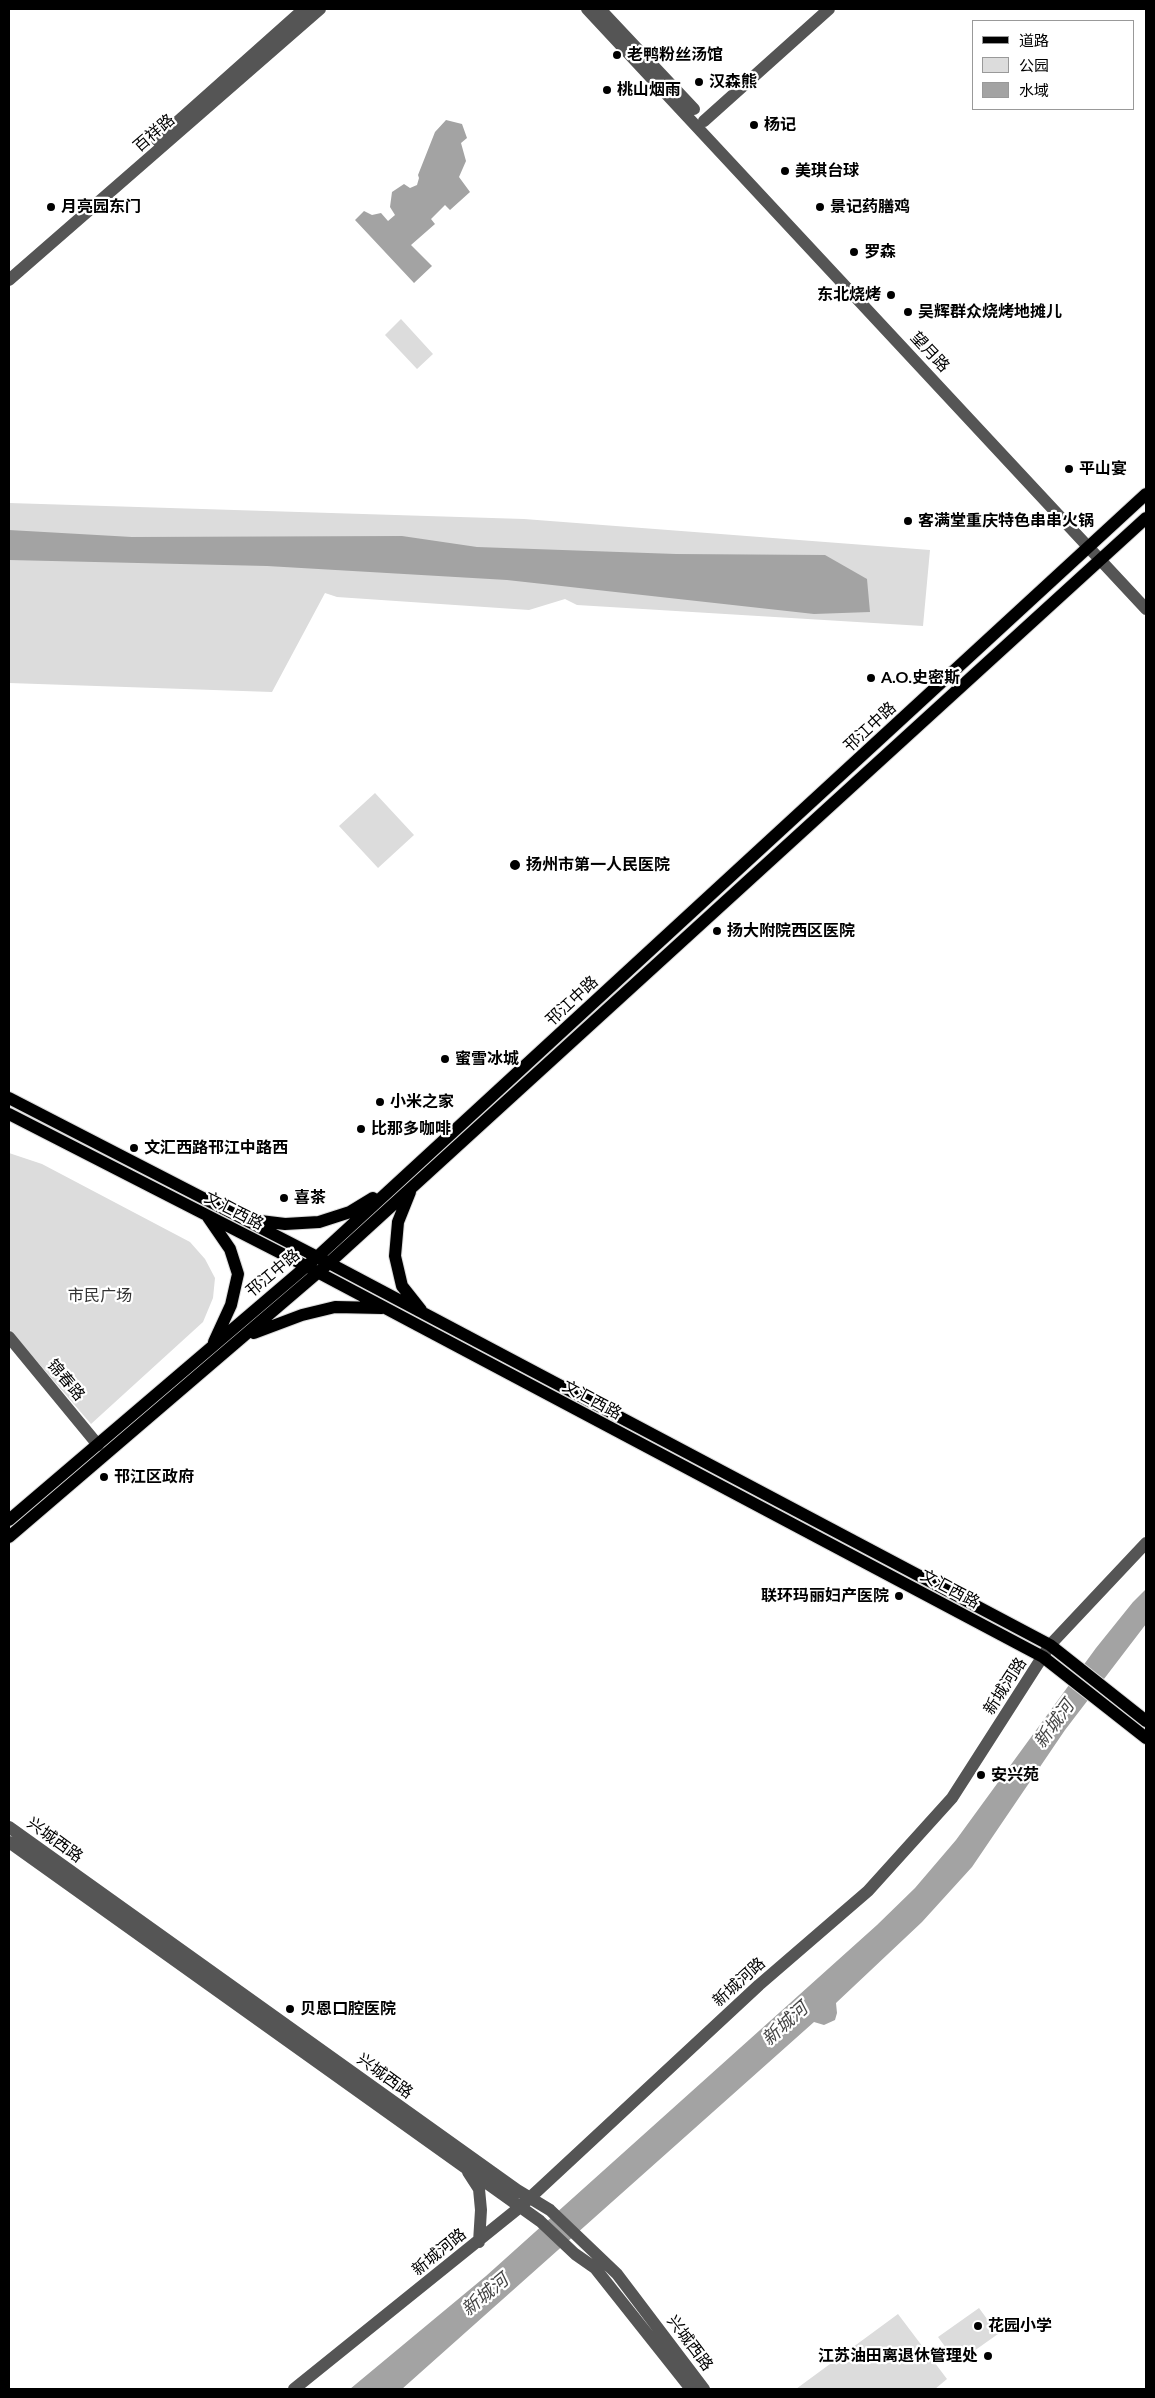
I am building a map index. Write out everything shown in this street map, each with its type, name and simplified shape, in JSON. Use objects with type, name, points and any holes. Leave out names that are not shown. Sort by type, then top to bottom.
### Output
[{"type":"main road","name":"邗江中路","points":[[9,1520],[316,1258],[1146,494]]},
{"type":"main road","name":"邗江中路","points":[[9,1537],[318,1273],[1146,518]]},
{"type":"main road","name":"文汇西路","points":[[9,1098],[316,1258],[329,1263],[1050,1645],[1146,1721]]},
{"type":"main road","name":"文汇西路","points":[[9,1114],[386,1308],[1043,1657],[1146,1738]]},
{"type":"main road","points":[[242,1219],[286,1224],[319,1222],[350,1212],[399,1182]]},
{"type":"main road","points":[[412,1188],[398,1222],[395,1256],[402,1286],[424,1314]]},
{"type":"main road","points":[[206,1215],[230,1248],[238,1274],[231,1305],[212,1346]]},
{"type":"main road","points":[[245,1337],[302,1315],[335,1308],[386,1308]]},
{"type":"street","name":"百祥路","points":[[9,270],[304,9]]},
{"type":"street","name":"百祥路","points":[[9,280],[320,9]]},
{"type":"street","name":"望月路","points":[[586,9],[1092,544]]},
{"type":"street","name":"望月路","points":[[600,9],[1104,557],[1146,597]]},
{"type":"street","points":[[704,120],[829,9]]},
{"type":"street","name":"望月路","points":[[1104,557],[1146,609]]},
{"type":"street","name":"锦春路","points":[[9,1336],[98,1445]]},
{"type":"street","name":"新城河路","points":[[294,2389],[479,2242],[525,2202],[759,1985],[868,1891],[952,1798],[1050,1645],[1146,1543]]},
{"type":"street","name":"兴城西路","points":[[9,1827],[525,2202],[540,2221],[569,2248],[595,2268],[690,2389]]},
{"type":"street","name":"兴城西路","points":[[9,1842],[466,2168],[525,2202],[550,2210],[617,2274],[704,2389]]},
{"type":"street","points":[[466,2168],[479,2189],[481,2210],[479,2242]]},
{"type":"green space","points":[[401,319],[433,354],[417,369],[385,335]]},
{"type":"green space","points":[[9,503],[524,519],[930,550],[923,626],[577,605],[565,599],[529,610],[337,597],[325,593],[272,692],[9,683]]},
{"type":"green space","points":[[375,793],[414,835],[378,868],[339,826]]},
{"type":"green space","name":"市民广场","points":[[9,1153],[42,1164],[190,1242],[205,1259],[215,1278],[213,1298],[203,1322],[91,1424],[9,1329]]},
{"type":"green space","points":[[979,2308],[998,2334],[957,2363],[938,2337]]},
{"type":"green space","points":[[898,2314],[947,2379],[935,2389],[796,2389]]},
{"type":"water","points":[[446,120],[462,124],[467,138],[461,143],[466,161],[459,177],[470,192],[450,210],[445,205],[431,219],[435,224],[411,245],[432,266],[414,283],[355,220],[364,211],[372,215],[381,213],[388,221],[395,215],[390,207],[392,192],[404,184],[410,188],[417,185],[418,175],[435,132]]},
{"type":"water","points":[[9,530],[132,537],[402,536],[477,547],[676,554],[825,555],[867,579],[870,612],[814,614],[507,580],[267,566],[9,560]]},
{"type":"water","name":"新城河","points":[[1146,1589],[1146,1624],[1065,1730],[972,1867],[922,1922],[836,2003],[837,2013],[835,2020],[824,2025],[814,2022],[402,2389],[350,2389],[486,2276],[877,1925],[915,1888],[956,1840],[1096,1648],[1133,1602]]},
{"type":"place","name":"老鸭粉丝汤馆","points":[[617,55]]},
{"type":"place","name":"汉森熊","points":[[699,82]]},
{"type":"place","name":"桃山烟雨","points":[[607,90]]},
{"type":"place","name":"杨记","points":[[754,125]]},
{"type":"place","name":"美琪台球","points":[[785,171]]},
{"type":"place","name":"月亮园东门","points":[[51,207]]},
{"type":"place","name":"景记药膳鸡","points":[[820,207]]},
{"type":"place","name":"罗森","points":[[854,252]]},
{"type":"place","name":"东北烧烤","points":[[891,295]]},
{"type":"place","name":"吴辉群众烧烤地摊儿","points":[[908,312]]},
{"type":"place","name":"平山宴","points":[[1069,469]]},
{"type":"place","name":"客满堂重庆特色串串火锅","points":[[908,521]]},
{"type":"place","name":"A.O.史密斯","points":[[871,678]]},
{"type":"place","name":"扬州市第一人民医院","points":[[515,865]]},
{"type":"place","name":"扬大附院西区医院","points":[[717,931]]},
{"type":"place","name":"蜜雪冰城","points":[[445,1059]]},
{"type":"place","name":"小米之家","points":[[380,1102]]},
{"type":"place","name":"比那多咖啡","points":[[361,1129]]},
{"type":"place","name":"文汇西路邗江中路西","points":[[134,1148]]},
{"type":"place","name":"喜茶","points":[[284,1198]]},
{"type":"place","name":"邗江区政府","points":[[104,1477]]},
{"type":"place","name":"联环玛丽妇产医院","points":[[899,1596]]},
{"type":"place","name":"安兴苑","points":[[981,1775]]},
{"type":"place","name":"贝恩口腔医院","points":[[290,2009]]},
{"type":"place","name":"花园小学","points":[[978,2326]]},
{"type":"place","name":"江苏油田离退休管理处","points":[[988,2356]]}]
